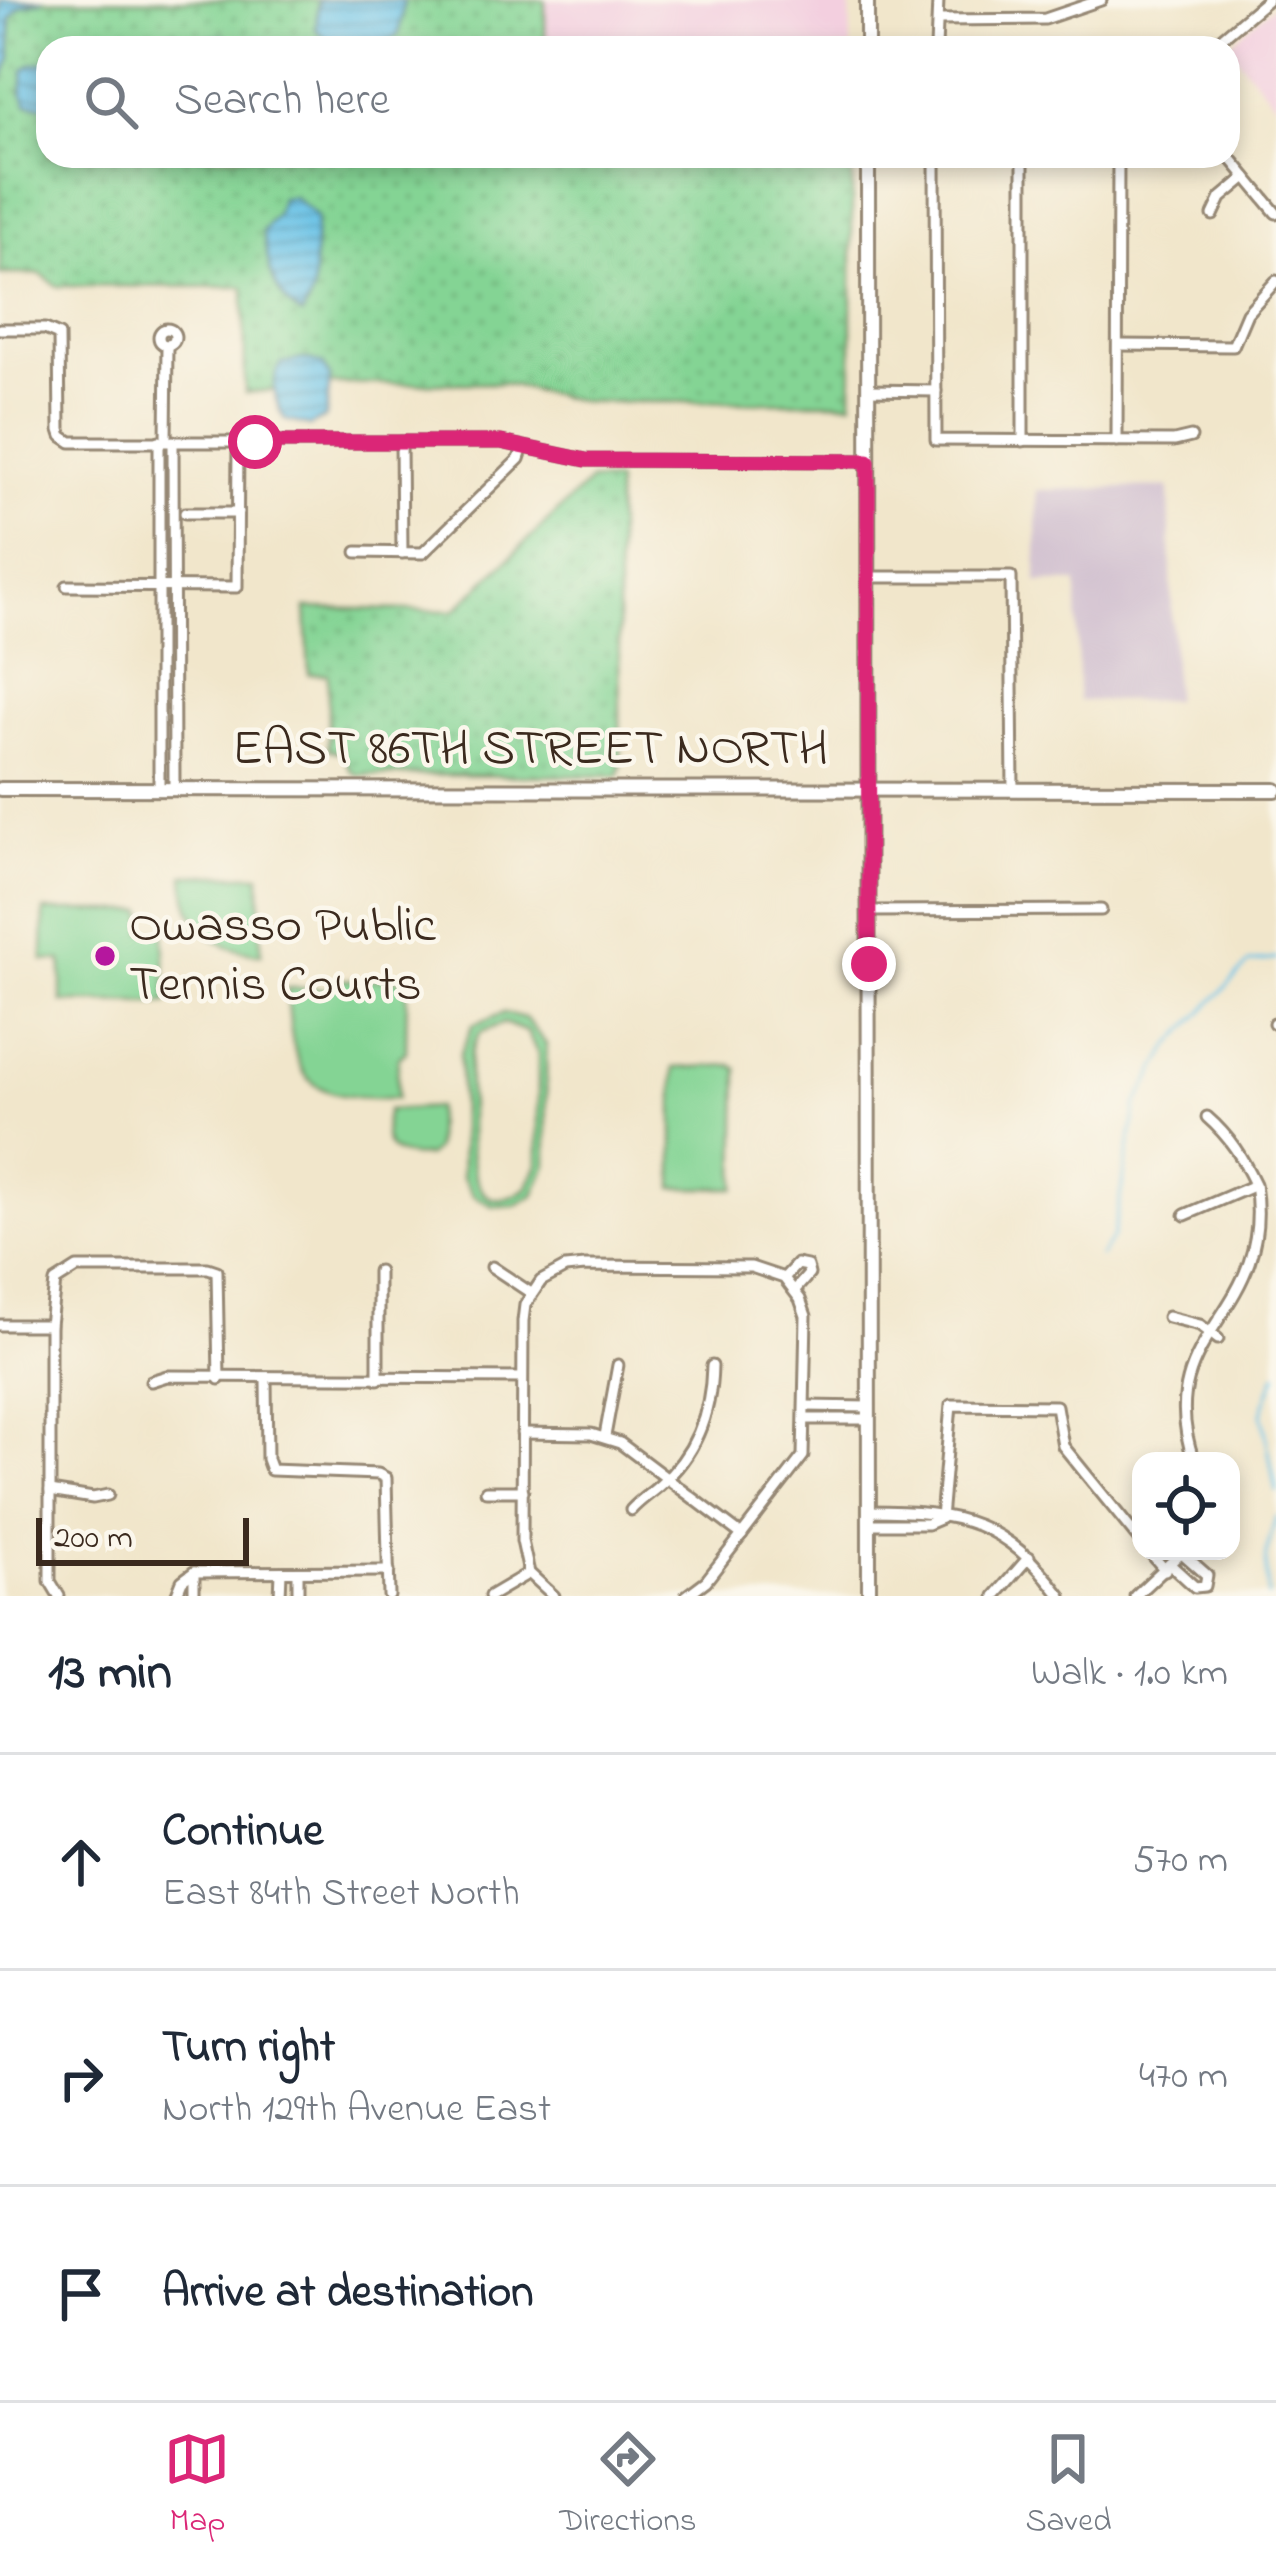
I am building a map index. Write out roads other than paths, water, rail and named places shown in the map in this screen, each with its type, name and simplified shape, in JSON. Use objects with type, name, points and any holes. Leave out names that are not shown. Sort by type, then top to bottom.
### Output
[{"type":"main road","points":[[867,0],[867,36]]},
{"type":"main road","points":[[868,168],[869,1596]]},
{"type":"main road","name":"EAST 86TH STREET NORTH","points":[[0,788],[1276,790]]},
{"type":"street","points":[[937,36],[938,0]]},
{"type":"street","points":[[938,20],[1045,20],[1101,0]]},
{"type":"street","points":[[1224,36],[1264,1]]},
{"type":"street","points":[[935,168],[936,440],[1191,437]]},
{"type":"street","points":[[1023,168],[1023,441]]},
{"type":"street","points":[[1117,441],[1118,168]]},
{"type":"street","points":[[1238,168],[1276,214]]},
{"type":"street","points":[[1214,215],[1221,198],[1246,178]]},
{"type":"street","points":[[1118,345],[1233,346],[1247,314],[1276,281]]},
{"type":"street","points":[[0,329],[54,331],[62,340],[62,436],[71,442],[501,442],[586,460],[868,461]]},
{"type":"street","points":[[166,789],[158,587],[167,345]]},
{"type":"street","points":[[868,390],[936,391]]},
{"type":"street","points":[[166,441],[173,587],[166,789]]},
{"type":"street","points":[[68,586],[237,587],[238,442]]},
{"type":"street","points":[[401,442],[402,553]]},
{"type":"street","points":[[357,552],[423,553],[519,459],[523,447]]},
{"type":"street","points":[[184,513],[238,513]]},
{"type":"street","points":[[868,577],[1011,577],[1013,790]]},
{"type":"street","points":[[869,911],[1101,910]]},
{"type":"street","points":[[1207,1118],[1232,1141],[1270,1222]]},
{"type":"street","points":[[1185,1215],[1255,1185]]},
{"type":"street","points":[[554,1596],[529,1574],[522,1541],[523,1321],[531,1293],[552,1274],[585,1266],[751,1267],[789,1283],[806,1316],[806,1442],[796,1470],[706,1581],[686,1596]]},
{"type":"street","points":[[59,1596],[50,1582],[50,1325],[55,1282],[64,1273],[88,1267],[217,1271],[219,1379]]},
{"type":"street","points":[[492,1268],[531,1293]]},
{"type":"street","points":[[378,1271],[378,1379]]},
{"type":"street","points":[[1192,1452],[1186,1421],[1197,1372],[1239,1312]]},
{"type":"street","points":[[1168,1317],[1199,1325],[1218,1339]]},
{"type":"street","points":[[0,1325],[50,1325]]},
{"type":"street","points":[[604,1436],[618,1365]]},
{"type":"street","points":[[631,1510],[668,1476],[699,1436],[707,1414],[712,1366]]},
{"type":"street","points":[[151,1381],[167,1376],[522,1378]]},
{"type":"street","points":[[266,1379],[271,1470],[386,1478],[389,1596]]},
{"type":"street","points":[[941,1518],[951,1405],[1056,1406],[1063,1446],[1132,1531]]},
{"type":"street","points":[[806,1406],[869,1413]]},
{"type":"street","points":[[806,1419],[869,1413]]},
{"type":"street","points":[[522,1432],[604,1436],[638,1452],[742,1535]]},
{"type":"street","points":[[50,1491],[93,1498],[108,1495]]},
{"type":"street","points":[[486,1491],[523,1491]]},
{"type":"street","points":[[869,1518],[926,1511],[1002,1534],[1029,1557],[1061,1596]]},
{"type":"street","points":[[995,1596],[1029,1557]]},
{"type":"street","points":[[1159,1560],[1195,1587],[1205,1586],[1207,1575],[1191,1560]]},
{"type":"street","points":[[1135,1596],[1175,1560]]},
{"type":"street","points":[[176,1596],[182,1581],[194,1572],[389,1571]]},
{"type":"street","points":[[194,1572],[194,1596]]},
{"type":"street","points":[[280,1572],[280,1596]]},
{"type":"street","points":[[298,1572],[298,1596]]},
{"type":"street","points":[[490,1596],[529,1574]]},
{"type":"water","points":[[0,0],[44,0],[21,6],[11,18],[11,58],[0,85]]},
{"type":"water","points":[[318,0],[404,0],[396,36],[323,36],[316,29]]},
{"type":"water","points":[[150,33],[170,36],[115,36]]},
{"type":"water","points":[[36,63],[36,105],[27,104],[22,93],[24,70]]},
{"type":"water","points":[[294,197],[316,217],[313,294],[302,315],[278,289],[263,231],[277,214],[281,198]]},
{"type":"water","points":[[304,359],[323,364],[330,377],[326,417],[310,426],[285,420],[275,392],[281,363]]},
{"type":"waterway","points":[[1100,1256],[1113,1237],[1137,1104],[1169,1047],[1249,963],[1276,959]]},
{"type":"waterway","points":[[1276,1374],[1262,1413],[1276,1492]]},
{"type":"waterway","points":[[1268,1596],[1266,1554],[1276,1517]]},
{"type":"place","name":"Owasso Public Tennis Courts","points":[[105,956]]}]
